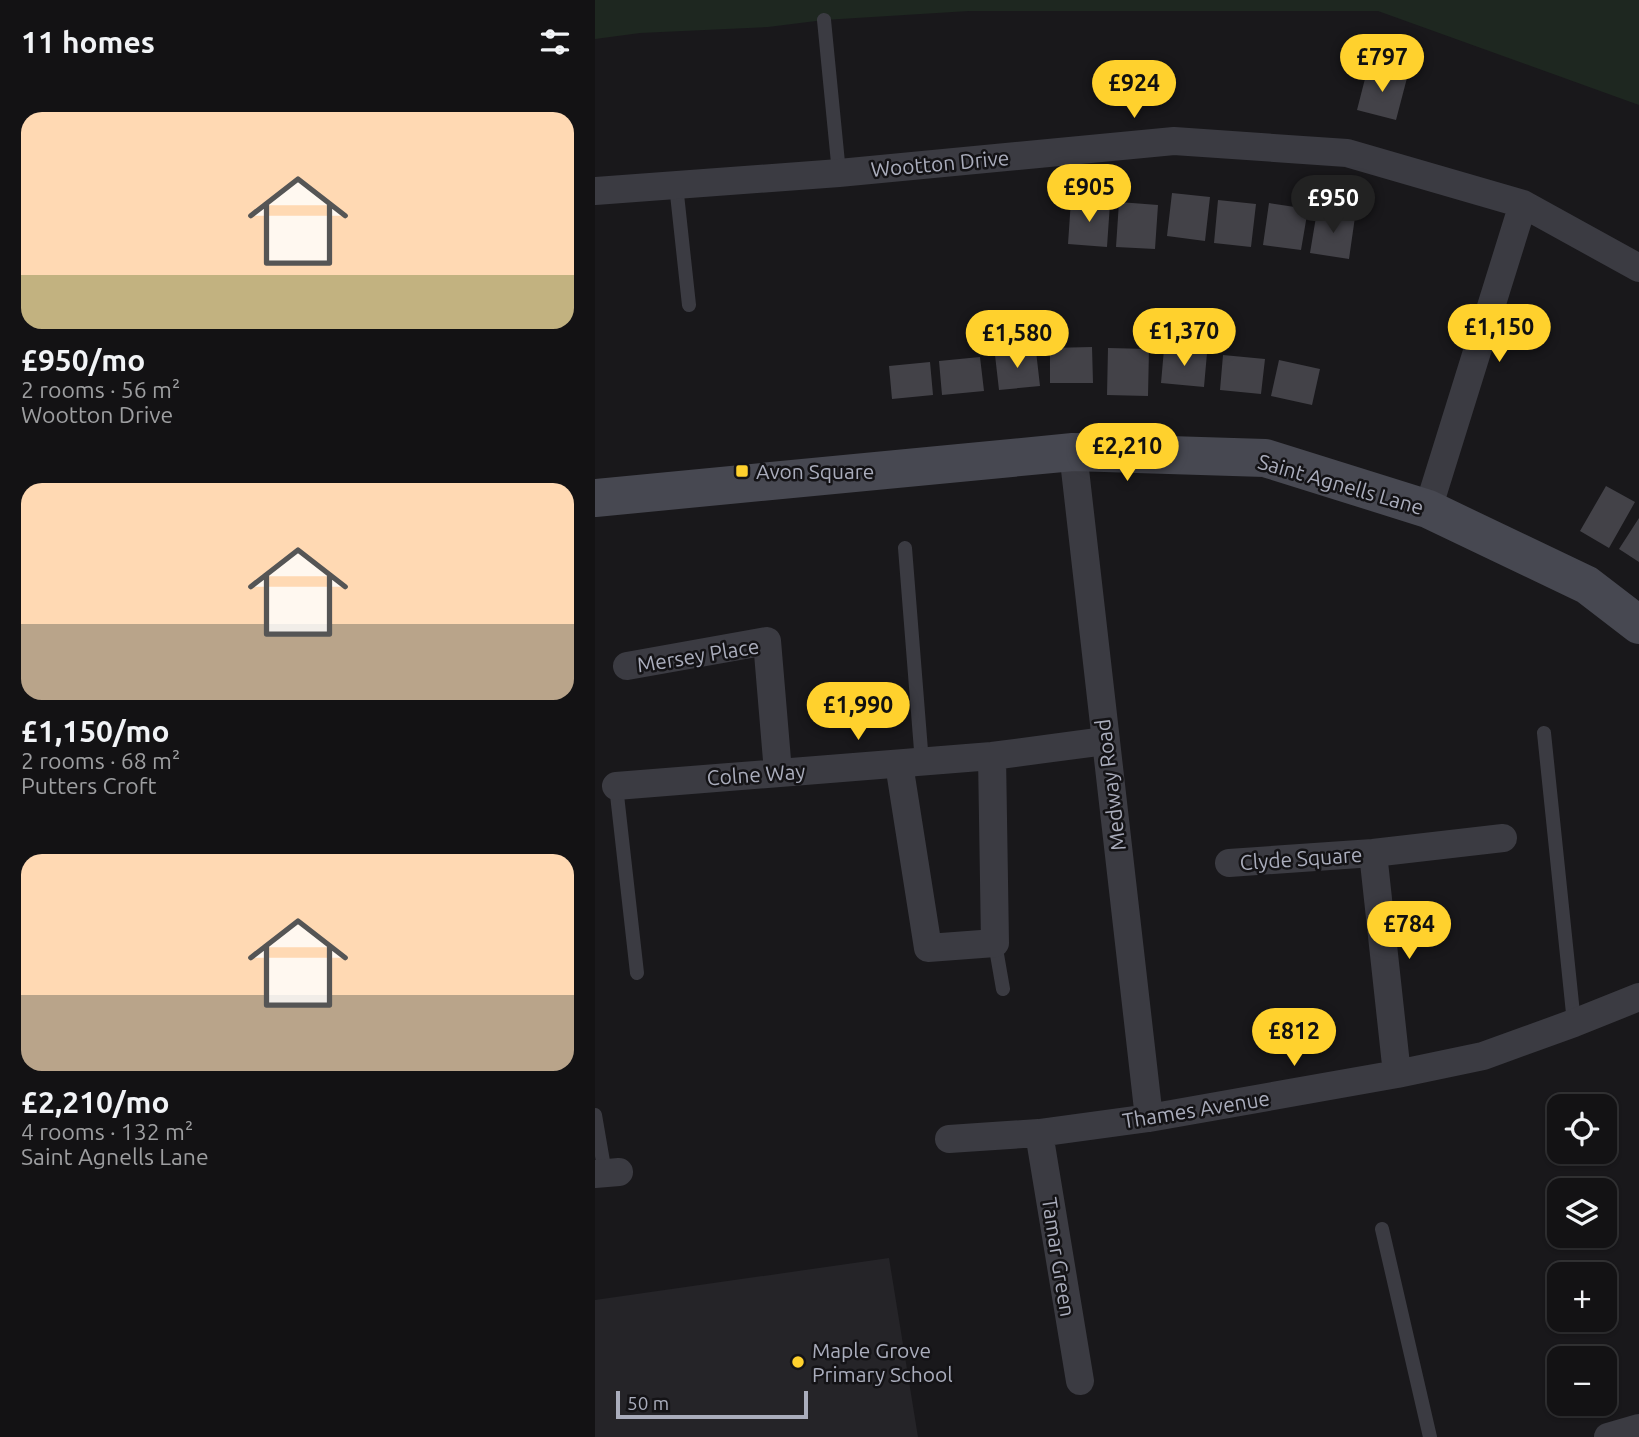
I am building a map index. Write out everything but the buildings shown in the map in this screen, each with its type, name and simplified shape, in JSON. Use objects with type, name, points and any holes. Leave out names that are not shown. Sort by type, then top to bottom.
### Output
[{"type":"street","name":"Wootton Drive","points":[[595,191],[839,173],[1174,141],[1347,153],[1523,204],[1639,268]]},
{"type":"street","points":[[1428,509],[1523,204]]},
{"type":"street","name":"Saint Agnells Lane","points":[[595,498],[1073,452],[1265,458],[1428,509],[1587,585],[1639,625]]},
{"type":"street","name":"Medway Road","points":[[1073,452],[1149,1118]]},
{"type":"street","name":"Mersey Place","points":[[627,666],[767,640],[778,772]]},
{"type":"street","name":"Colne Way","points":[[616,786],[992,756],[1105,741]]},
{"type":"street","points":[[910,763],[928,948],[995,943],[992,756]]},
{"type":"street","name":"Clyde Square","points":[[1229,863],[1373,853],[1503,838]]},
{"type":"street","name":"Clyde Square","points":[[1373,853],[1397,1074]]},
{"type":"street","name":"Thames Avenue","points":[[949,1139],[1039,1133],[1149,1118],[1397,1074],[1483,1056],[1639,997]]},
{"type":"street","name":"Tamar Green","points":[[1039,1133],[1080,1381]]},
{"type":"street","points":[[1608,1437],[1639,1428]]},
{"type":"lane","points":[[824,20],[839,173]]},
{"type":"lane","points":[[676,185],[689,305]]},
{"type":"lane","points":[[905,548],[910,763]]},
{"type":"lane","points":[[1544,733],[1574,1023]]},
{"type":"lane","points":[[616,786],[637,974]]},
{"type":"lane","points":[[995,943],[1003,989]]},
{"type":"lane","points":[[595,1115],[606,1173]]},
{"type":"lane","points":[[1383,1229],[1430,1437]]},
{"type":"shaded area","points":[[595,0],[1639,0],[1639,105],[1378,11],[969,11],[824,20],[768,27],[640,33],[595,39]]},
{"type":"shaded area","name":"Maple Grove Primary School","points":[[889,1258],[918,1437],[595,1437],[595,1300]]},
{"type":"place","name":"Avon Square","points":[[742,471]]},
{"type":"place","name":"Maple Grove Primary School","points":[[798,1362]]}]
